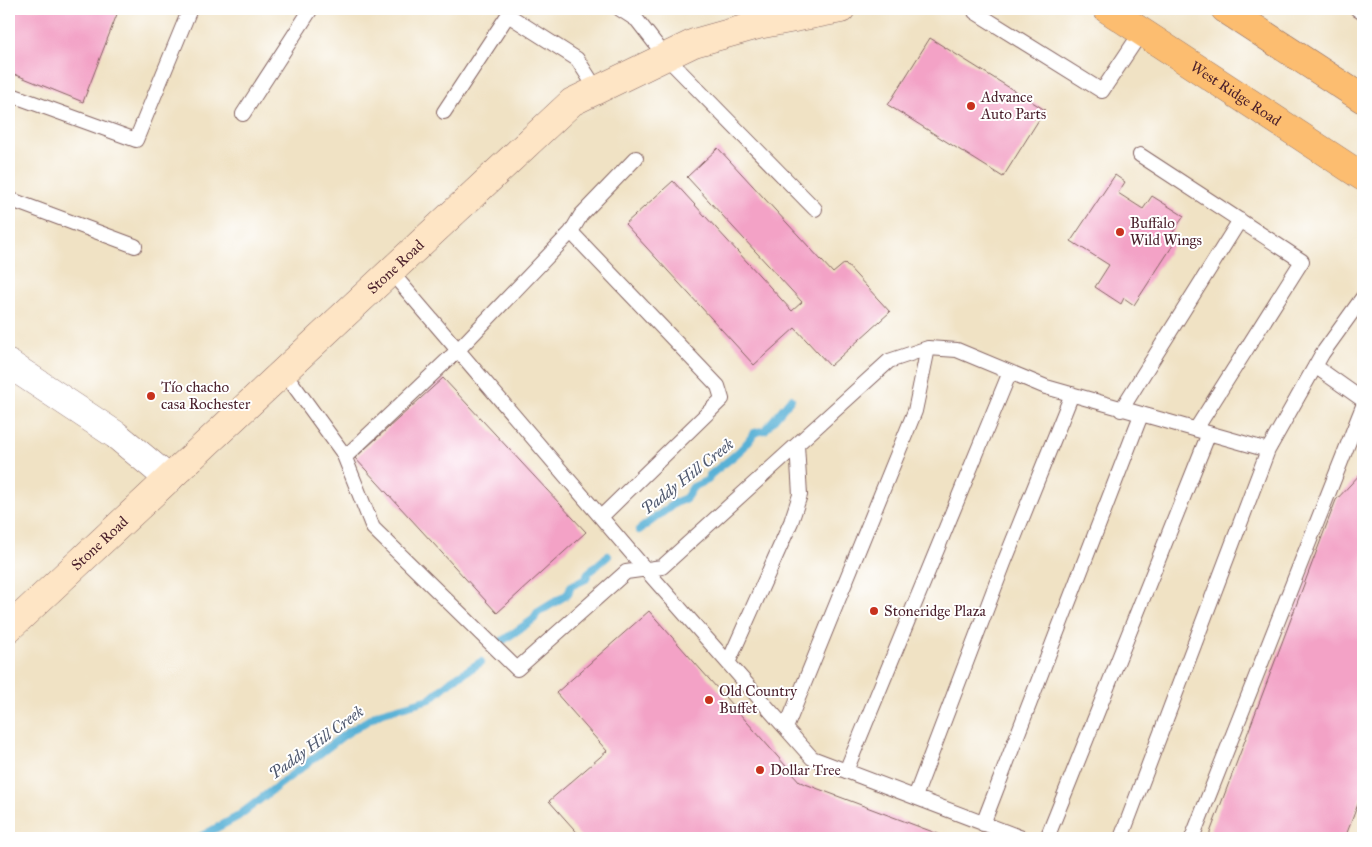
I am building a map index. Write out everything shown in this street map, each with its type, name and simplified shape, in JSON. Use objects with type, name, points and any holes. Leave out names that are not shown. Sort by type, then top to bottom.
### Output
[{"type":"highway","name":"West Ridge Road","points":[[1107,9],[1363,177]]},
{"type":"highway","points":[[1225,9],[1363,99]]},
{"type":"street","name":"Stone Road","points":[[9,628],[572,102],[665,56],[725,33],[842,9]]},
{"type":"street","points":[[9,364],[116,435],[169,479]]},
{"type":"lane","points":[[9,94],[136,140],[190,9]]},
{"type":"lane","points":[[243,114],[311,9]]},
{"type":"lane","points":[[620,9],[637,20],[665,56],[815,209]]},
{"type":"lane","points":[[1357,9],[1363,13]]},
{"type":"lane","points":[[975,12],[1102,91],[1142,31]]},
{"type":"lane","points":[[444,112],[508,15],[577,59],[597,90]]},
{"type":"lane","points":[[1047,838],[1202,431],[1302,261],[1140,155]]},
{"type":"lane","points":[[345,457],[458,350],[571,232],[581,214],[636,158]]},
{"type":"lane","points":[[9,199],[135,246]]},
{"type":"lane","points":[[1121,410],[1240,220]]},
{"type":"lane","points":[[571,232],[718,386],[722,399],[602,517]]},
{"type":"lane","points":[[391,272],[646,570],[812,758],[1022,838]]},
{"type":"lane","points":[[1121,838],[1268,450],[1315,366],[1363,297]]},
{"type":"lane","points":[[284,372],[345,457],[373,528],[517,669],[626,572],[662,567],[889,361],[928,348],[957,350],[1010,372],[1121,410],[1268,450]]},
{"type":"lane","points":[[786,728],[915,412],[928,348]]},
{"type":"lane","points":[[1315,366],[1363,400]]},
{"type":"lane","points":[[846,771],[1010,372]]},
{"type":"lane","points":[[915,797],[1004,563],[1072,394]]},
{"type":"lane","points":[[1192,838],[1363,406]]},
{"type":"lane","points":[[983,824],[1141,415]]},
{"type":"lane","points":[[728,663],[800,495],[797,445]]},
{"type":"building","points":[[9,9],[119,9],[83,102],[9,72]]},
{"type":"building","points":[[930,38],[1045,110],[1003,177],[888,105]]},
{"type":"building","points":[[718,148],[833,273],[845,263],[890,312],[830,366],[795,328],[754,365],[625,224],[673,181],[792,311],[802,302],[687,177]]},
{"type":"building","points":[[1115,175],[1125,182],[1118,193],[1143,209],[1152,196],[1184,216],[1171,235],[1177,239],[1134,305],[1124,298],[1121,304],[1095,287],[1109,265],[1071,241]]},
{"type":"building","points":[[443,378],[586,532],[497,613],[355,458]]},
{"type":"building","points":[[1363,471],[1363,791],[1345,838],[1208,838],[1336,500]]},
{"type":"building","points":[[649,611],[800,782],[949,838],[582,838],[549,801],[607,751],[556,693]]},
{"type":"waterway","name":"Paddy Hill Creek","points":[[639,530],[675,503],[686,498],[693,487],[708,480],[709,476],[734,456],[754,433],[765,430],[791,399]]},
{"type":"waterway","name":"Paddy Hill Creek","points":[[502,641],[534,619],[537,613],[568,594],[571,586],[586,579],[588,573],[608,556]]},
{"type":"waterway","name":"Paddy Hill Creek","points":[[198,838],[237,817],[344,735],[380,713],[430,699],[451,681],[481,662]]},
{"type":"place","name":"Advance Auto Parts","points":[[971,106]]},
{"type":"place","name":"Buffalo Wild Wings","points":[[1120,232]]},
{"type":"place","name":"Tío chacho casa Rochester","points":[[151,396]]},
{"type":"place","name":"Stoneridge Plaza","points":[[874,611]]},
{"type":"place","name":"Old Country Buffet","points":[[709,700]]},
{"type":"place","name":"Dollar Tree","points":[[760,770]]}]
